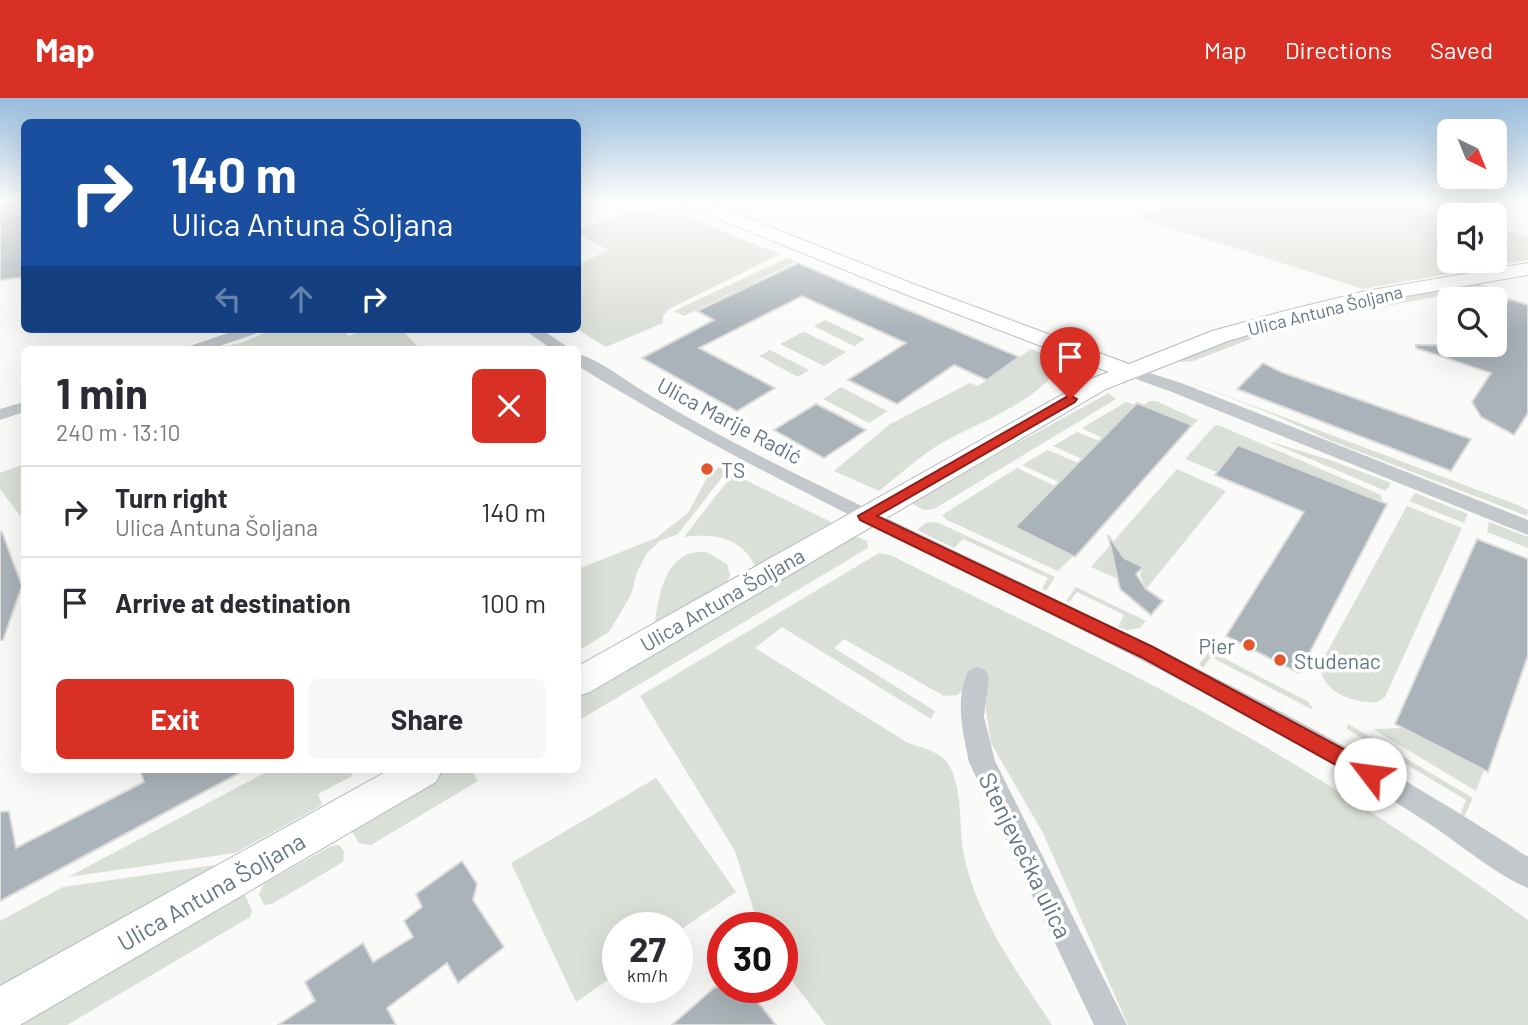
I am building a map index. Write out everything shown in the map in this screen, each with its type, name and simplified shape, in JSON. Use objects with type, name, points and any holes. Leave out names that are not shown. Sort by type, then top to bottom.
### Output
[{"type":"street","points":[[797,244],[1088,358],[1178,388],[1528,528]]},
{"type":"street","name":"Ulica Antuna Šoljana","points":[[581,680],[1056,407],[1128,371],[1220,336],[1333,304],[1528,269]]},
{"type":"street","points":[[204,346],[242,333]]},
{"type":"street","points":[[537,333],[558,346]]},
{"type":"street","name":"Ulica Marije Radić","points":[[581,361],[648,403],[865,516]]},
{"type":"street","points":[[0,415],[21,408]]},
{"type":"street","points":[[865,516],[1147,652],[1349,761],[1475,837],[1528,874]]},
{"type":"street","name":"Stenjevečka ulica","points":[[976,677],[972,718],[982,762],[1111,1025]]},
{"type":"street","name":"Ulica Antuna Šoljana","points":[[0,1011],[418,773]]},
{"type":"shaded area","points":[[597,244],[755,244],[780,254],[669,309],[663,316],[663,323],[606,347],[581,331],[581,264],[608,250]]},
{"type":"shaded area","points":[[1223,244],[1437,244],[1437,273],[1454,273],[1363,289]]},
{"type":"shaded area","points":[[1507,244],[1528,244],[1528,260],[1507,264]]},
{"type":"shaded area","points":[[787,258],[796,262],[752,283],[791,302],[774,310],[735,291],[684,316],[674,311]]},
{"type":"shaded area","points":[[1476,283],[1488,287],[1454,287]]},
{"type":"shaded area","points":[[1437,290],[1437,297],[1322,318],[1256,337],[1193,361],[1179,362],[1225,342],[1281,324]]},
{"type":"shaded area","points":[[825,320],[865,339],[854,346],[814,326]]},
{"type":"shaded area","points":[[803,332],[846,352],[824,366],[780,344]]},
{"type":"shaded area","points":[[265,333],[346,333],[349,336],[356,333],[405,333],[417,346],[226,346]]},
{"type":"shaded area","points":[[1031,349],[1054,358],[1059,368],[1047,381],[1004,412],[932,449],[879,491],[834,471],[890,424],[970,383],[978,386]]},
{"type":"shaded area","points":[[770,350],[809,370],[798,377],[759,356]]},
{"type":"shaded area","points":[[1182,379],[1515,504],[1528,510],[1527,516],[1329,440],[1272,414]]},
{"type":"shaded area","points":[[841,387],[888,411],[869,423],[823,399]]},
{"type":"shaded area","points":[[1109,393],[1116,399],[934,509],[924,510],[909,502]]},
{"type":"shaded area","points":[[1149,401],[1156,401],[1198,420],[1192,425],[1144,406]]},
{"type":"shaded area","points":[[1126,402],[1135,405],[1103,438],[1082,428]]},
{"type":"shaded area","points":[[1218,425],[1381,495],[1382,502],[1239,445],[1217,472],[1185,459],[1214,426]]},
{"type":"shaded area","points":[[1077,432],[1100,441],[1082,459],[1053,446]]},
{"type":"shaded area","points":[[1265,440],[1330,460],[1391,483],[1386,491]]},
{"type":"shaded area","points":[[1048,450],[1078,463],[1059,482],[1022,465]]},
{"type":"shaded area","points":[[21,465],[21,517],[0,489],[0,473]]},
{"type":"shaded area","points":[[719,467],[727,471],[678,534],[660,541],[647,553],[637,572],[631,595],[609,632],[581,649],[581,568],[656,538],[688,513],[707,478]]},
{"type":"shaded area","points":[[1017,468],[1055,486],[1015,527],[1073,556],[1058,571],[947,520],[942,515]]},
{"type":"shaded area","points":[[1177,469],[1226,491],[1146,589],[1140,575],[1143,567],[1121,556],[1117,563],[1118,579],[1091,567]]},
{"type":"shaded area","points":[[733,474],[831,522],[831,525],[756,568],[743,550],[726,539],[684,537]]},
{"type":"shaded area","points":[[1415,493],[1468,514],[1464,523],[1409,501]]},
{"type":"shaded area","points":[[1407,506],[1462,528],[1385,697],[1378,702],[1350,699],[1326,683],[1320,665]]},
{"type":"shaded area","points":[[936,522],[1055,577],[1046,591],[1042,589],[1048,578],[963,539],[954,548],[917,530],[926,523]]},
{"type":"shaded area","points":[[1489,522],[1528,537],[1528,548],[1487,532]]},
{"type":"shaded area","points":[[852,535],[867,541],[868,548],[581,719],[581,692]]},
{"type":"shaded area","points":[[706,552],[727,564],[730,575],[727,584],[655,622],[667,574],[682,557]]},
{"type":"shaded area","points":[[879,553],[890,555],[1168,693],[1249,737],[1371,812],[1528,920],[1528,1025],[1128,1025],[1043,833],[991,743],[984,673],[957,695],[944,696],[844,639],[834,648],[935,711],[931,719],[782,627],[755,648],[908,743],[937,754],[949,765],[959,798],[964,855],[978,901],[1000,944],[1052,1025],[826,1025],[798,989],[798,912],[754,912],[735,851],[640,696]]},
{"type":"shaded area","points":[[1076,587],[1146,621],[1140,628],[1127,630],[1118,627],[1124,615],[1077,592],[1069,602],[1066,601]]},
{"type":"shaded area","points":[[1210,651],[1309,702],[1313,710],[1211,657],[1203,668],[1199,664]]},
{"type":"shaded area","points":[[1348,724],[1473,798],[1464,817],[1460,815],[1466,800],[1347,729]]},
{"type":"shaded area","points":[[1403,728],[1484,770],[1476,791],[1373,729]]},
{"type":"shaded area","points":[[264,773],[351,773],[352,776],[318,794],[322,805],[235,853],[68,877]]},
{"type":"shaded area","points":[[442,773],[473,773],[478,781],[371,845],[359,843],[349,826]]},
{"type":"shaded area","points":[[656,778],[736,892],[693,921],[693,912],[602,912],[602,984],[576,1002],[511,863]]},
{"type":"shaded area","points":[[339,845],[344,851],[343,862],[272,904],[264,905],[259,894],[264,884],[331,846]]},
{"type":"shaded area","points":[[229,863],[0,993],[0,921],[63,887]]},
{"type":"shaded area","points":[[242,888],[252,911],[250,917],[67,1025],[4,1025]]},
{"type":"building","points":[[0,244],[21,244],[21,277],[0,280]]},
{"type":"building","points":[[798,263],[1019,357],[987,380],[954,365],[897,404],[848,380],[906,343],[802,296],[699,348],[775,388],[737,411],[642,358],[714,320],[697,311]]},
{"type":"building","points":[[1509,299],[1528,305],[1528,413],[1514,435],[1481,417],[1472,402],[1491,373],[1443,357],[1507,357]]},
{"type":"building","points":[[1416,345],[1437,345],[1437,355],[1416,348]]},
{"type":"building","points":[[1263,363],[1281,372],[1471,439],[1451,471],[1237,389]]},
{"type":"building","points":[[1137,403],[1192,425],[1075,557],[1015,527]]},
{"type":"building","points":[[816,404],[866,430],[824,458],[774,430]]},
{"type":"building","points":[[1238,445],[1387,504],[1299,673],[1226,636],[1304,512],[1215,475]]},
{"type":"building","points":[[2,532],[21,589],[3,640],[0,640]]},
{"type":"building","points":[[1108,535],[1124,558],[1143,567],[1136,574],[1146,589],[1163,601],[1151,615],[1120,589]]},
{"type":"building","points":[[1477,539],[1528,559],[1528,655],[1488,772],[1395,724]]},
{"type":"building","points":[[141,773],[239,773],[0,901],[0,812],[9,811],[16,848],[144,782]]},
{"type":"building","points":[[462,861],[477,884],[473,900],[504,947],[458,983],[447,963],[387,1008],[396,1025],[278,1025],[315,1001],[305,982],[363,943],[373,962],[413,937],[404,921],[422,907],[416,894]]},
{"type":"building","points":[[707,994],[707,1003],[759,1003],[776,1025],[672,1025]]},
{"type":"place","name":"TS","points":[[707,469]]},
{"type":"place","name":"Pier","points":[[1249,645]]},
{"type":"place","name":"Studenac","points":[[1280,660]]},
{"type":"route","points":[[1070,399],[865,516],[1147,652],[1370,774]]}]
